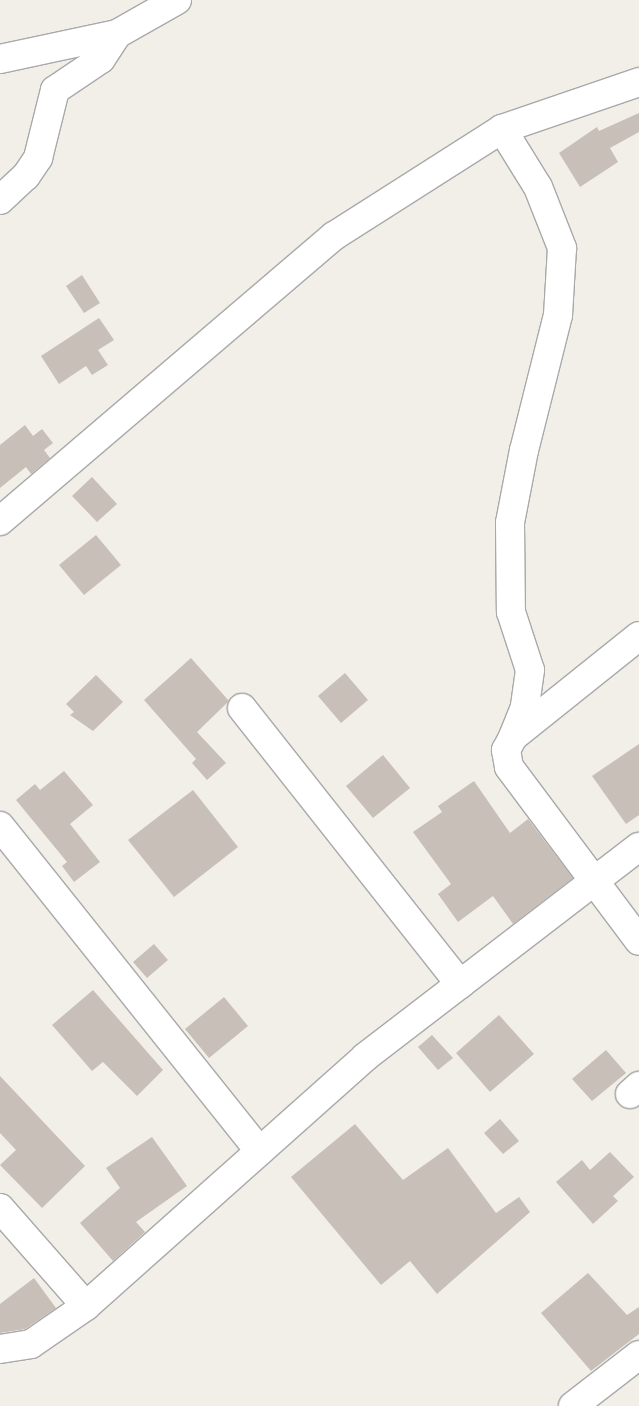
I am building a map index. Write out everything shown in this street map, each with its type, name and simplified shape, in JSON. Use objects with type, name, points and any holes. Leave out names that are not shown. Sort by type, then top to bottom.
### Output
[{"type":"street","points":[[0,60],[117,34],[177,0]]},
{"type":"street","points":[[0,200],[26,176],[38,158],[55,90],[101,59],[117,34]]},
{"type":"street","points":[[0,521],[334,236],[502,129],[639,82]]},
{"type":"street","points":[[502,129],[538,186],[562,248],[558,315],[524,450],[510,523],[511,612],[530,670],[525,707],[506,750],[509,766],[639,941]]},
{"type":"street","points":[[513,737],[639,636]]},
{"type":"street","points":[[242,708],[460,984]]},
{"type":"street","points":[[0,826],[259,1150]]},
{"type":"street","points":[[0,1348],[30,1344],[86,1306],[365,1057],[639,847]]},
{"type":"street","points":[[0,1208],[86,1306]]},
{"type":"street","points":[[573,1406],[639,1355]]},
{"type":"building","points":[[639,113],[639,132],[610,148],[618,162],[580,187],[559,153],[597,127],[599,131]]},
{"type":"building","points":[[82,275],[100,303],[84,313],[66,286]]},
{"type":"building","points":[[99,318],[114,340],[98,350],[108,365],[92,375],[86,366],[59,384],[41,356]]},
{"type":"building","points":[[25,425],[33,436],[42,429],[53,443],[44,450],[50,458],[31,474],[26,467],[0,488],[0,445]]},
{"type":"building","points":[[92,477],[117,504],[97,522],[72,496]]},
{"type":"building","points":[[96,535],[121,565],[84,595],[59,565]]},
{"type":"building","points":[[191,658],[229,701],[197,732],[226,763],[207,780],[192,763],[196,759],[144,700]]},
{"type":"building","points":[[345,673],[368,700],[341,723],[318,696]]},
{"type":"building","points":[[96,675],[123,702],[93,731],[70,715],[74,712],[66,704]]},
{"type":"building","points":[[639,744],[639,815],[626,824],[592,776]]},
{"type":"building","points":[[383,755],[410,788],[373,818],[346,786]]},
{"type":"building","points":[[64,771],[93,805],[70,824],[100,862],[74,882],[62,866],[67,862],[16,800],[35,784],[40,790]]},
{"type":"building","points":[[474,781],[510,833],[528,819],[573,878],[513,924],[493,896],[458,922],[438,894],[451,884],[413,832],[442,812],[438,806]]},
{"type":"building","points":[[193,790],[238,847],[174,897],[128,840]]},
{"type":"building","points":[[154,944],[168,960],[147,978],[133,962]]},
{"type":"building","points":[[93,990],[163,1070],[137,1096],[103,1062],[92,1071],[52,1025]]},
{"type":"building","points":[[224,997],[248,1026],[209,1058],[185,1029]]},
{"type":"building","points":[[499,1015],[534,1054],[490,1092],[456,1053]]},
{"type":"building","points":[[432,1035],[453,1058],[438,1070],[418,1047]]},
{"type":"building","points":[[606,1050],[626,1073],[592,1101],[572,1079]]},
{"type":"building","points":[[0,1076],[85,1166],[42,1208],[0,1165],[16,1150],[0,1133]]},
{"type":"building","points":[[500,1119],[519,1141],[503,1154],[484,1133]]},
{"type":"building","points":[[355,1124],[403,1180],[448,1148],[496,1213],[519,1197],[530,1212],[437,1294],[410,1261],[381,1285],[291,1177]]},
{"type":"building","points":[[152,1137],[187,1186],[136,1222],[145,1232],[113,1261],[80,1223],[120,1188],[106,1168]]},
{"type":"building","points":[[610,1152],[634,1177],[613,1196],[618,1201],[593,1224],[556,1182],[582,1160],[590,1170]]},
{"type":"building","points":[[588,1273],[627,1315],[639,1307],[639,1334],[591,1371],[541,1313]]},
{"type":"building","points":[[34,1278],[56,1308],[25,1329],[0,1333],[0,1304]]}]
